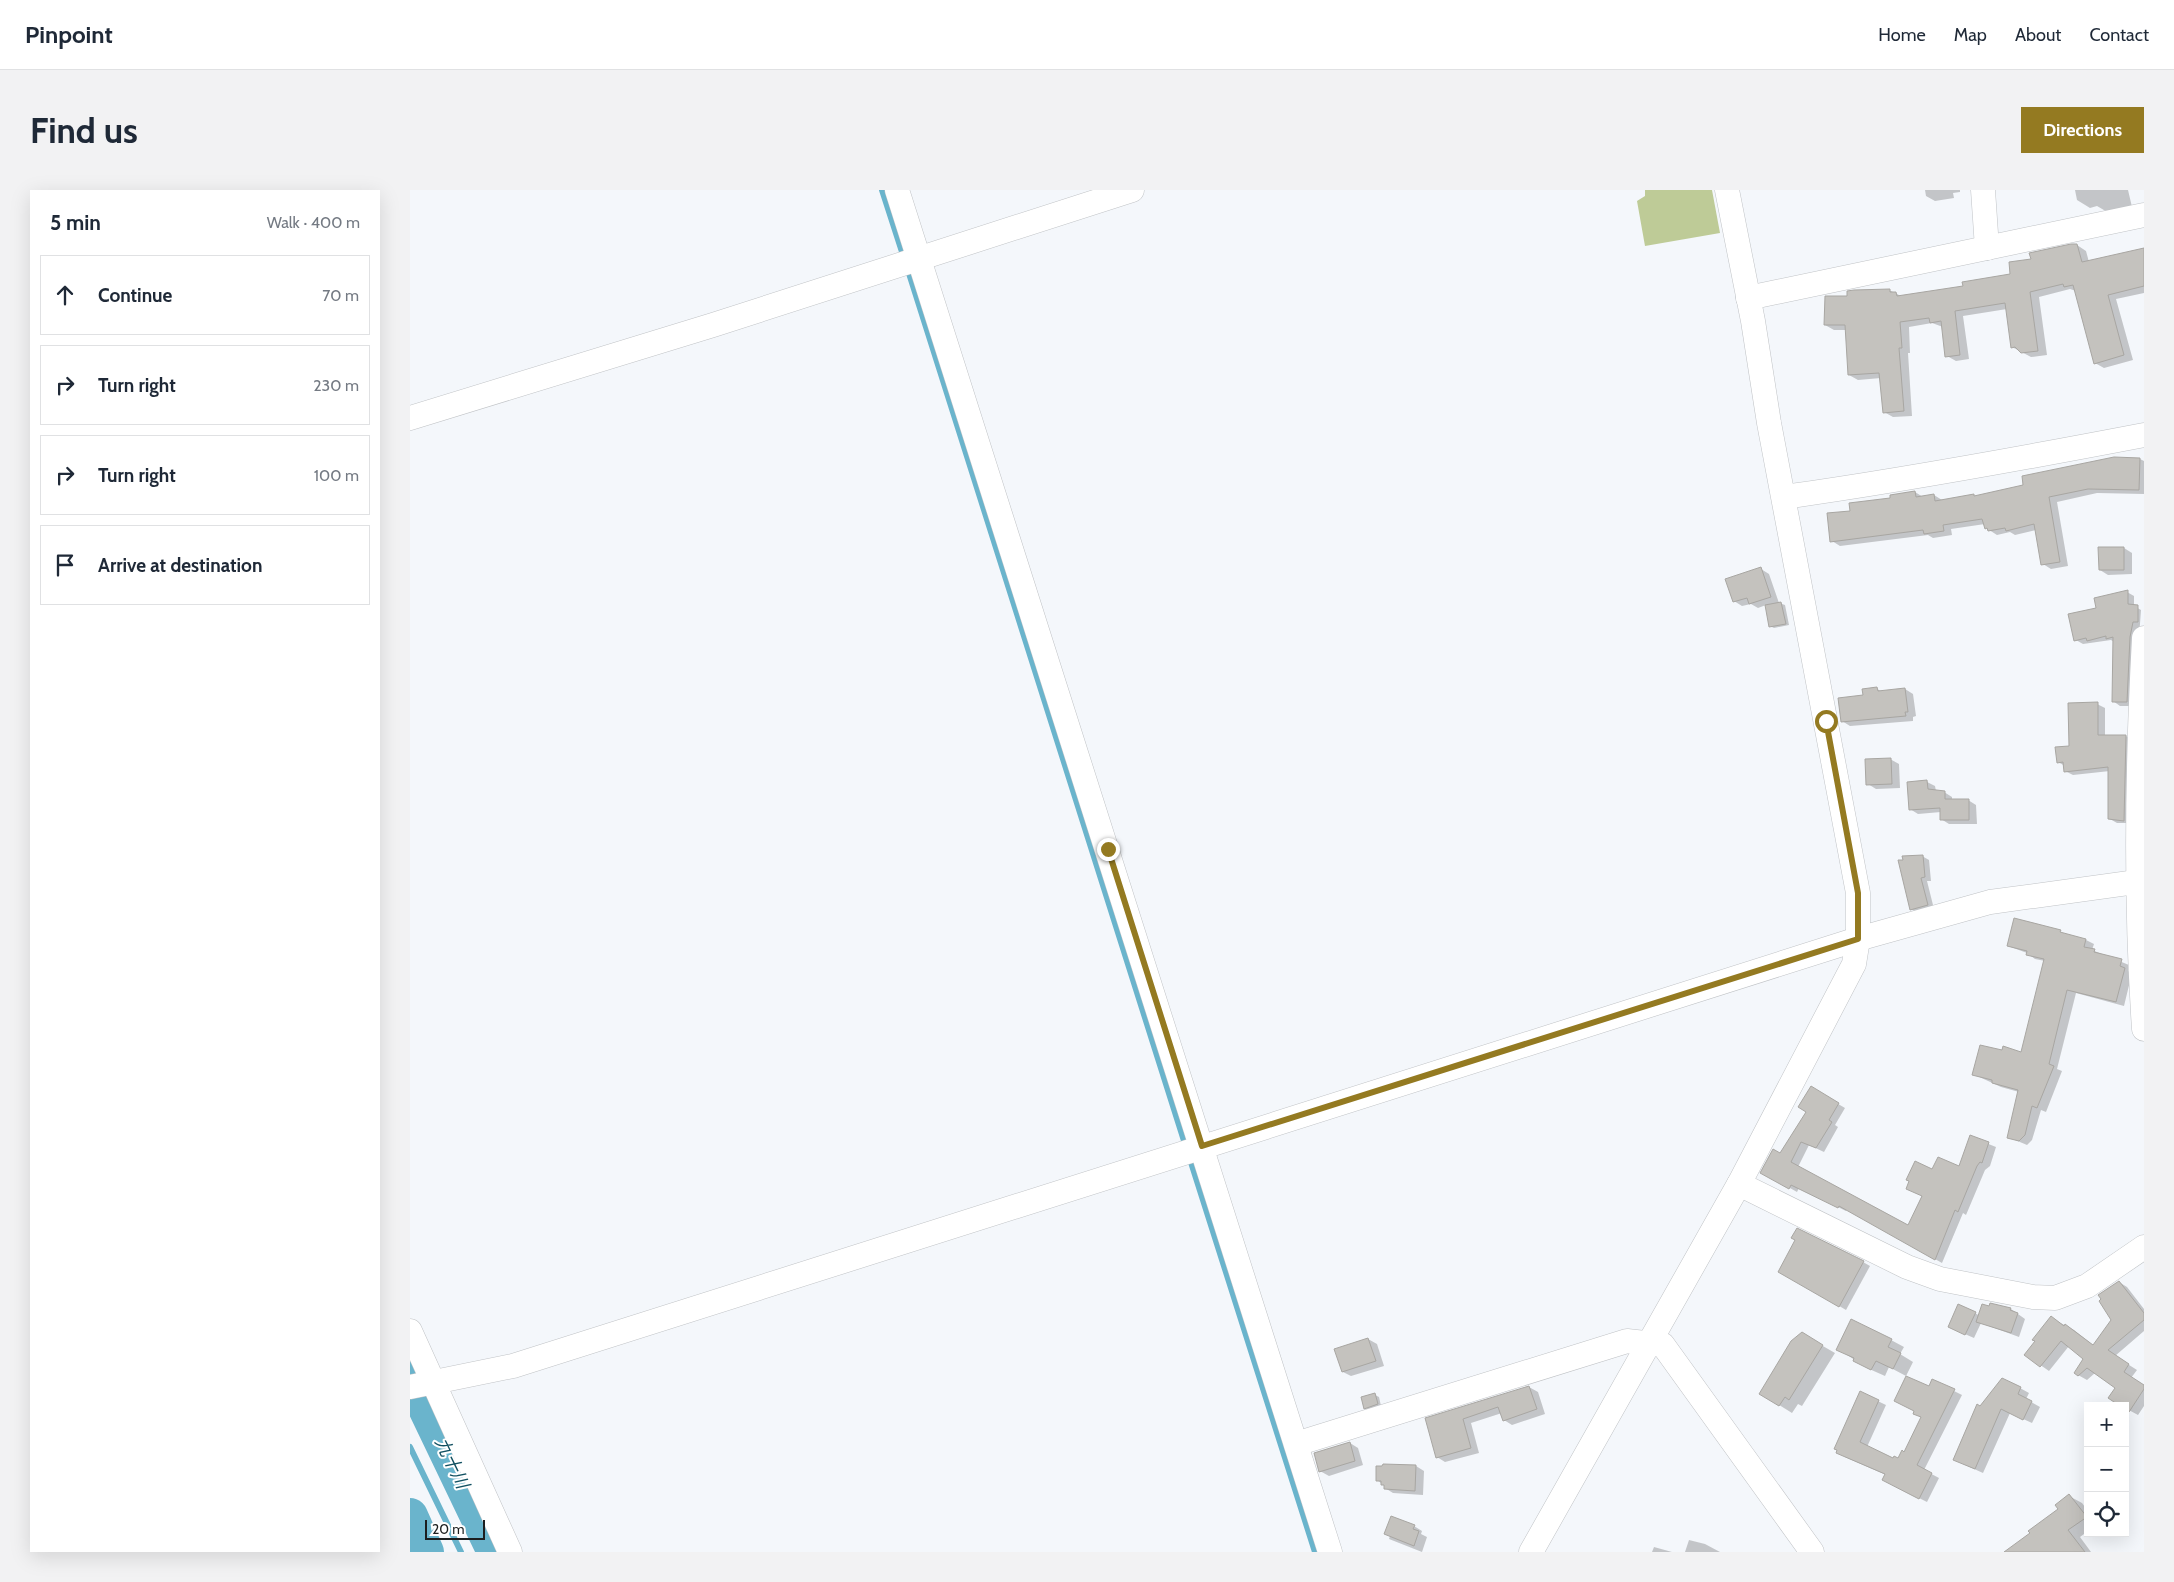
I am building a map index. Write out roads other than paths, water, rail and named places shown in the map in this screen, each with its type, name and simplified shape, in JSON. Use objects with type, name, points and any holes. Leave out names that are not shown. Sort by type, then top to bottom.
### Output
[{"type":"street","points":[[897,190],[1330,1552]]},
{"type":"street","points":[[410,418],[919,260],[1132,190]]},
{"type":"street","points":[[1531,1552],[1739,1184],[1854,964],[1858,939],[1858,893],[1727,190]]},
{"type":"street","points":[[1983,190],[1988,248]]},
{"type":"street","points":[[1748,298],[2144,215]]},
{"type":"street","points":[[1784,497],[1858,487],[2144,435]]},
{"type":"street","points":[[2144,638],[2138,752],[2142,881],[2141,987],[2144,1029]]},
{"type":"street","points":[[410,1387],[513,1366],[1858,939],[1990,902],[2142,881]]},
{"type":"street","points":[[1739,1184],[1907,1267],[1940,1279],[2033,1297],[2055,1298],[2087,1286],[2144,1248]]},
{"type":"street","points":[[410,1331],[510,1552]]},
{"type":"street","points":[[1296,1444],[1627,1341],[1649,1342],[1663,1345],[1812,1552]]},
{"type":"waterway","points":[[882,190],[904,258]]},
{"type":"waterway","points":[[907,267],[1186,1147]]},
{"type":"waterway","points":[[1189,1156],[1315,1552]]},
{"type":"waterway","name":"九十川","points":[[410,1375],[495,1552]]},
{"type":"waterway","points":[[410,1447],[461,1552]]},
{"type":"waterway","points":[[410,1516],[426,1552]]}]
